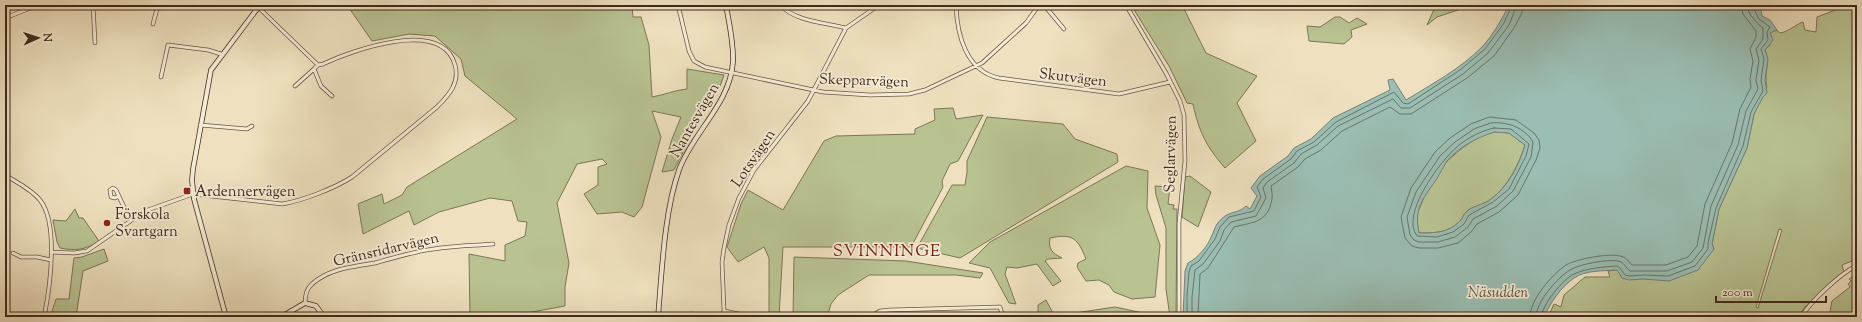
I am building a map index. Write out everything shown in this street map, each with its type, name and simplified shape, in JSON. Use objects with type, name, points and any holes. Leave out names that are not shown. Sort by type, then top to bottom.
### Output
[{"type":"street","points":[[5,18],[38,5]]},
{"type":"street","points":[[93,5],[95,43]]},
{"type":"street","points":[[153,24],[158,5]]},
{"type":"street","name":"Skepparvägen","points":[[678,5],[689,51],[694,61],[705,67],[731,74],[814,90],[870,95],[909,94],[925,90],[976,66],[1009,40],[1026,23],[1039,5]]},
{"type":"street","name":"Nantesvägen","points":[[658,317],[668,212],[673,189],[686,155],[722,99],[731,74],[732,50],[726,5]]},
{"type":"street","points":[[781,5],[785,10],[795,16],[846,28],[879,5]]},
{"type":"street","points":[[956,5],[959,34],[976,66]]},
{"type":"street","points":[[1044,5],[1064,29]]},
{"type":"street","name":"Seglarvägen","points":[[1126,5],[1170,82],[1182,107],[1184,122],[1184,161],[1179,223],[1179,317]]},
{"type":"street","points":[[226,317],[193,194],[193,169],[210,73],[221,54],[260,6],[318,65]]},
{"type":"street","name":"Lotsvägen","points":[[721,317],[724,310],[722,262],[724,248],[729,225],[739,198],[754,170],[802,109],[814,90],[846,28]]},
{"type":"street","points":[[51,252],[74,253],[87,251],[145,211],[193,194],[282,204],[296,201],[337,185],[352,177],[437,107],[449,95],[456,78],[454,63],[448,52],[440,46],[423,41],[401,41],[367,47],[318,65],[295,86]]},
{"type":"street","points":[[162,77],[168,45],[208,50],[221,54]]},
{"type":"street","name":"Skutvägen","points":[[976,66],[984,73],[995,77],[1110,93],[1134,92],[1170,82]]},
{"type":"street","points":[[314,69],[321,86],[332,96]]},
{"type":"street","points":[[200,125],[247,129],[252,126]]},
{"type":"street","points":[[5,175],[35,195],[43,204],[48,217],[51,260],[50,284],[44,317]]},
{"type":"street","points":[[119,196],[130,220]]},
{"type":"street","name":"Gränsridarvägen","points":[[305,304],[306,292],[312,284],[342,268],[437,249],[493,244]]},
{"type":"street","points":[[13,253],[21,257],[37,257],[51,260]]},
{"type":"street","points":[[1801,317],[1806,309],[1828,288],[1857,265]]},
{"type":"street","points":[[281,317],[305,304],[316,306],[324,317]]},
{"type":"street","points":[[870,317],[880,311],[890,310],[1000,307],[1003,317]]},
{"type":"street","points":[[724,310],[754,317]]},
{"type":"street","points":[[681,317],[691,314],[702,317]]},
{"type":"green space","points":[[347,5],[632,5],[633,17],[641,17],[649,45],[652,97],[687,89],[687,69],[724,75],[719,89],[710,92],[699,120],[674,170],[662,172],[672,139],[681,117],[652,111],[661,137],[642,207],[634,217],[622,212],[597,214],[584,194],[598,185],[598,167],[607,164],[602,159],[577,164],[557,203],[569,263],[565,287],[565,306],[505,317],[470,317],[469,254],[505,261],[505,245],[525,236],[527,222],[518,221],[512,201],[490,198],[439,212],[414,225],[409,211],[363,234],[358,204],[382,194],[384,204],[402,195],[407,187],[517,119],[465,76],[461,59],[435,36],[409,34],[372,41]]},
{"type":"green space","points":[[1131,5],[1182,5],[1206,53],[1257,76],[1237,103],[1256,141],[1225,168],[1213,153],[1204,138],[1193,104],[1187,103],[1169,66]]},
{"type":"green space","points":[[1436,5],[1473,5],[1437,17],[1427,25]]},
{"type":"green space","points":[[1848,5],[1857,5],[1857,259],[1842,265],[1844,272],[1805,307],[1798,317],[1548,317],[1554,304],[1561,307],[1564,295],[1585,277],[1610,277],[1608,271],[1617,270],[1674,278],[1714,249],[1712,244],[1719,209],[1747,148],[1754,114],[1767,87],[1767,59],[1765,49],[1770,45],[1770,32],[1777,30],[1780,33],[1803,22],[1805,30],[1816,32],[1817,17]],"holes":[[[1779,229],[1782,230],[1758,308],[1756,307]]]},
{"type":"green space","points":[[1335,17],[1340,17],[1349,23],[1357,18],[1367,24],[1351,30],[1352,37],[1344,44],[1309,41],[1307,26],[1320,27]]},
{"type":"green space","points":[[953,108],[956,119],[983,115],[958,161],[950,164],[942,181],[943,187],[911,247],[783,247],[779,317],[769,317],[769,258],[764,247],[738,262],[727,247],[741,204],[748,190],[783,210],[824,141],[836,136],[915,134],[915,129],[935,120],[934,109]]},
{"type":"green space","points":[[987,117],[1063,124],[1075,139],[1117,154],[1118,162],[960,258],[917,248],[952,185],[965,185],[967,161]]},
{"type":"green space","points":[[1494,132],[1509,133],[1525,145],[1516,168],[1502,189],[1488,201],[1471,208],[1455,226],[1435,232],[1419,233],[1416,217],[1424,197],[1447,161],[1478,137]]},
{"type":"green space","points":[[1126,166],[1148,171],[1147,208],[1160,245],[1155,297],[1132,299],[1114,292],[1109,285],[1099,280],[1086,281],[1077,267],[1078,263],[1086,259],[1077,242],[1074,239],[1064,236],[1050,238],[1050,248],[1062,258],[1048,259],[1045,261],[1061,281],[1053,286],[1037,264],[1017,268],[1007,267],[1005,274],[1016,304],[1009,303],[990,268],[969,263],[990,242]]},
{"type":"green space","points":[[1190,176],[1211,192],[1198,227],[1182,217],[1185,177]]},
{"type":"green space","points":[[1155,186],[1170,187],[1168,204],[1174,205],[1173,209],[1177,209],[1176,317],[1170,317],[1166,289],[1166,228],[1156,195]]},
{"type":"green space","points":[[75,209],[79,218],[83,218],[99,241],[80,249],[60,248],[57,242],[53,220],[66,221]]},
{"type":"green space","points":[[104,249],[108,261],[83,271],[76,317],[50,317],[56,299],[69,299],[74,258],[82,257]]},
{"type":"green space","points":[[794,257],[906,261],[983,273],[980,278],[956,275],[869,275],[838,295],[831,304],[827,317],[793,317]]},
{"type":"green space","points":[[1857,274],[1857,317],[1829,317],[1832,301],[1850,287],[1848,284],[1851,281],[1849,279]]},
{"type":"green space","points":[[1046,300],[1055,317],[1038,317],[1038,305]]},
{"type":"green space","points":[[1115,307],[1143,313],[1143,317],[1071,317],[1075,313]]},
{"type":"water","points":[[1509,5],[1755,5],[1761,10],[1762,16],[1770,20],[1777,30],[1770,33],[1773,40],[1765,50],[1768,59],[1765,80],[1767,93],[1763,97],[1754,114],[1747,148],[1719,209],[1712,244],[1714,249],[1698,270],[1669,281],[1643,279],[1629,280],[1622,278],[1617,270],[1595,271],[1578,275],[1560,291],[1549,306],[1544,317],[1183,317],[1185,271],[1188,263],[1199,255],[1205,247],[1216,225],[1221,219],[1229,214],[1243,209],[1246,206],[1250,209],[1257,196],[1251,188],[1260,176],[1288,156],[1294,148],[1311,139],[1333,118],[1390,90],[1388,80],[1393,79],[1406,100],[1446,76],[1482,47],[1494,32]],"holes":[[[1494,132],[1509,133],[1525,145],[1516,168],[1502,189],[1488,201],[1471,208],[1455,226],[1435,232],[1419,233],[1418,211],[1420,205],[1447,161],[1462,147],[1481,137]]]},
{"type":"place","name":"Ardennervägen","points":[[187,191]]},
{"type":"place","name":"Förskola Svartgarn","points":[[107,223]]},
{"type":"district","name":"SVINNINGE","points":[[887,250]]},
{"type":"park label","name":"Näsudden","points":[[1498,292]]}]
